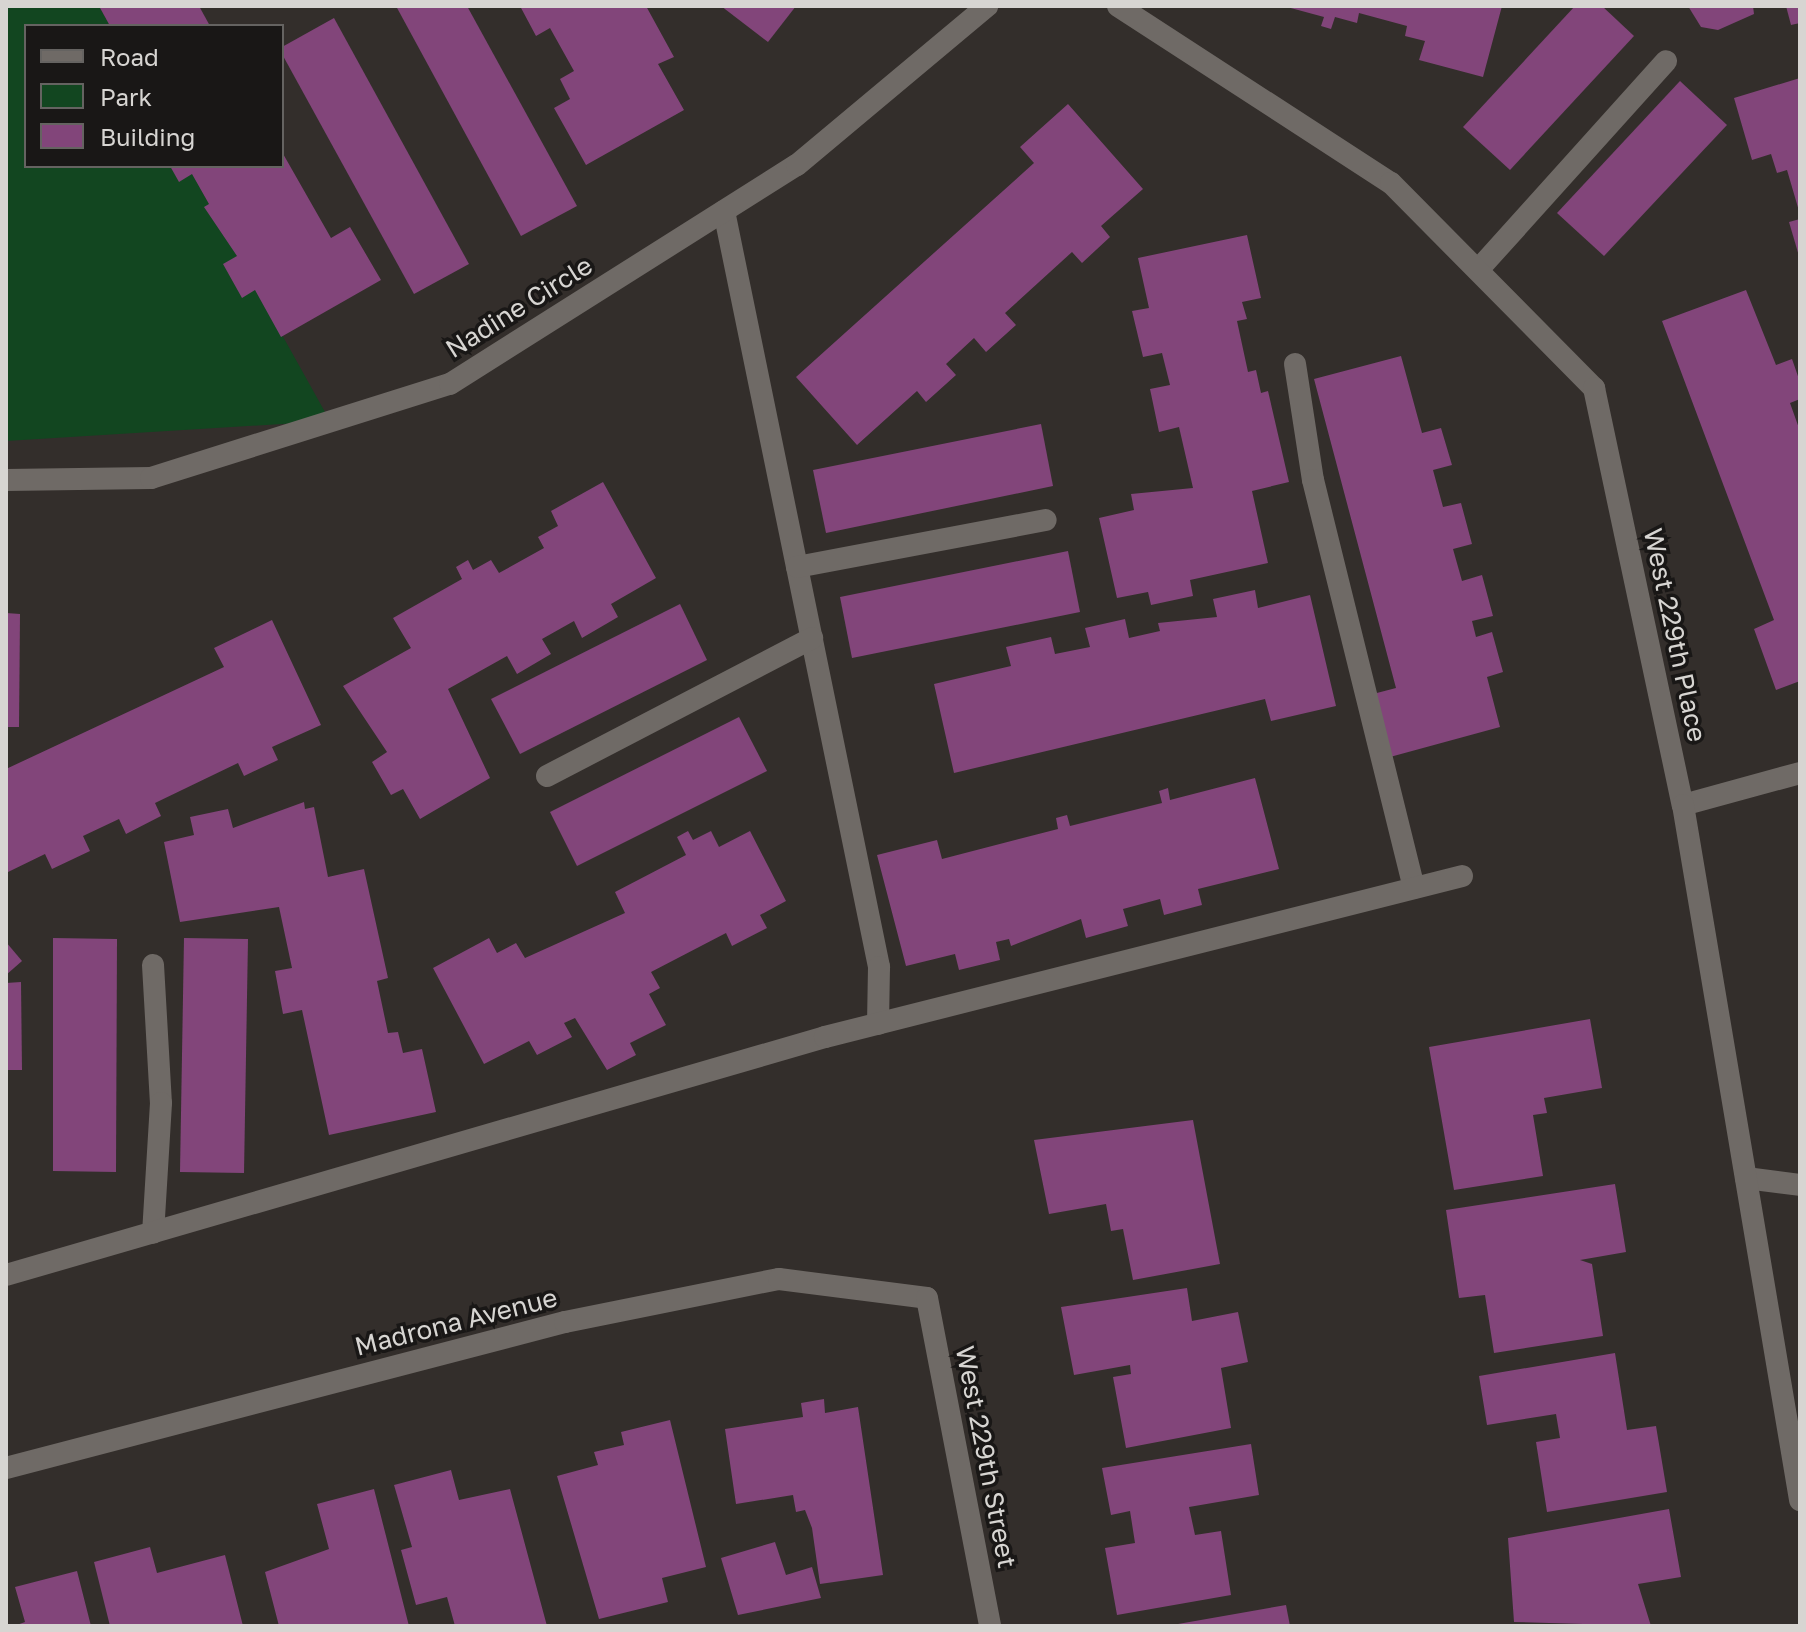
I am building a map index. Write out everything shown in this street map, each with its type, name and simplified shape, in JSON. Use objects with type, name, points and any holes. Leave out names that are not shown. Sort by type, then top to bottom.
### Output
[{"type":"street","name":"Nadine Circle","points":[[6,480],[151,478],[450,384],[797,165],[987,6]]},
{"type":"street","name":"West 229th Place","points":[[1118,6],[1391,183],[1594,388],[1683,805],[1800,1500]]},
{"type":"street","points":[[1478,270],[1666,61]]},
{"type":"street","points":[[724,211],[879,967],[878,1024]]},
{"type":"street","points":[[1295,364],[1313,480],[1414,888]]},
{"type":"street","points":[[797,567],[1046,520]]},
{"type":"street","points":[[547,776],[812,638]]},
{"type":"street","points":[[1683,805],[1800,773]]},
{"type":"street","points":[[6,1275],[878,1024],[1462,876]]},
{"type":"street","points":[[153,965],[161,1103],[153,1233]]},
{"type":"street","points":[[1746,1178],[1800,1185]]},
{"type":"street","name":"Madrona Avenue","points":[[6,1468],[565,1322],[779,1279],[927,1298]]},
{"type":"street","name":"West 229th Street","points":[[927,1298],[990,1626]]},
{"type":"green space","points":[[6,6],[99,6],[109,24],[24,24],[24,168],[189,168],[330,421],[6,441]]},
{"type":"building","points":[[99,6],[199,6],[209,24],[109,24]]},
{"type":"building","points":[[396,6],[467,6],[577,206],[521,236]]},
{"type":"building","points":[[520,6],[646,6],[674,57],[658,64],[684,110],[586,165],[554,108],[570,99],[560,79],[574,71],[550,28],[536,36]]},
{"type":"building","points":[[721,6],[796,6],[768,42]]},
{"type":"building","points":[[1502,6],[1483,77],[1419,60],[1425,41],[1405,36],[1407,26],[1359,13],[1357,23],[1335,17],[1331,29],[1321,26],[1324,17],[1287,7]]},
{"type":"building","points":[[1575,6],[1602,6],[1634,36],[1510,170],[1463,127]]},
{"type":"building","points":[[1688,6],[1753,6],[1754,14],[1718,30],[1701,27]]},
{"type":"building","points":[[1786,6],[1800,6],[1800,23],[1791,25]]},
{"type":"building","points":[[334,18],[469,264],[414,294],[284,58],[284,46]]},
{"type":"building","points":[[1800,78],[1799,211],[1787,170],[1777,173],[1771,154],[1752,160],[1734,98]]},
{"type":"building","points":[[1680,81],[1727,125],[1604,256],[1557,213]]},
{"type":"building","points":[[1068,104],[1143,189],[1101,226],[1110,237],[1082,263],[1072,252],[1005,313],[1016,325],[986,352],[974,338],[946,364],[956,375],[926,402],[917,391],[857,445],[796,377],[1034,163],[1020,147]]},
{"type":"building","points":[[284,156],[331,238],[350,227],[381,280],[281,337],[255,290],[242,298],[223,264],[237,256],[204,207],[209,204],[192,174],[179,182],[171,168],[284,168]]},
{"type":"building","points":[[1800,219],[1800,256],[1799,256],[1789,222]]},
{"type":"building","points":[[1247,235],[1261,298],[1242,302],[1247,319],[1237,321],[1248,372],[1256,370],[1261,393],[1268,391],[1289,482],[1252,491],[1268,563],[1190,580],[1193,596],[1151,605],[1148,592],[1117,598],[1099,518],[1134,510],[1131,494],[1193,488],[1179,427],[1159,432],[1150,389],[1170,385],[1162,353],[1143,357],[1132,311],[1149,308],[1138,258]]},
{"type":"building","points":[[1746,290],[1776,365],[1792,359],[1800,382],[1800,399],[1790,403],[1800,431],[1800,681],[1776,690],[1754,629],[1774,620],[1662,321]]},
{"type":"building","points":[[1401,356],[1422,433],[1441,428],[1452,465],[1433,470],[1443,507],[1461,503],[1472,544],[1453,549],[1462,581],[1482,575],[1493,616],[1472,621],[1476,637],[1492,632],[1503,672],[1487,677],[1500,727],[1390,757],[1373,694],[1396,688],[1314,379]]},
{"type":"building","points":[[1041,424],[1053,486],[826,533],[813,470]]},
{"type":"building","points":[[603,482],[656,578],[611,604],[618,617],[582,638],[574,621],[542,639],[551,654],[517,674],[507,656],[448,689],[490,778],[420,819],[403,789],[391,795],[372,762],[387,752],[343,686],[411,648],[393,618],[462,579],[456,567],[468,560],[473,570],[491,560],[499,573],[544,548],[538,537],[558,526],[551,511]]},
{"type":"building","points":[[1068,551],[1080,612],[852,658],[840,597]]},
{"type":"building","points":[[1255,590],[1258,608],[1310,595],[1336,706],[1271,721],[1265,699],[954,773],[934,684],[1011,666],[1006,647],[1051,637],[1055,654],[1090,647],[1085,628],[1125,619],[1129,638],[1160,631],[1158,623],[1217,617],[1213,599]]},
{"type":"building","points":[[680,604],[707,660],[520,754],[491,699]]},
{"type":"building","points":[[6,613],[20,614],[19,727],[6,727]]},
{"type":"building","points":[[272,620],[321,725],[272,747],[278,760],[244,776],[238,763],[155,803],[161,816],[126,834],[119,819],[83,836],[90,851],[52,869],[45,854],[6,873],[6,769],[224,667],[214,648]]},
{"type":"building","points":[[739,717],[767,771],[577,866],[550,812]]},
{"type":"building","points":[[1255,778],[1279,869],[1198,889],[1202,905],[1164,915],[1160,899],[1123,909],[1128,926],[1086,938],[1081,919],[1011,946],[1009,939],[996,942],[1000,960],[959,970],[955,954],[906,966],[877,855],[937,840],[942,859],[1058,829],[1056,818],[1067,815],[1070,826],[1162,803],[1159,791],[1168,788],[1170,800]]},
{"type":"building","points":[[304,802],[305,809],[314,807],[328,877],[364,869],[388,978],[377,981],[388,1033],[398,1032],[403,1053],[422,1049],[436,1112],[329,1135],[302,1010],[283,1014],[275,971],[292,968],[279,907],[180,922],[164,842],[194,835],[190,817],[228,809],[233,828]]},
{"type":"building","points":[[688,831],[693,840],[711,831],[719,847],[750,831],[786,901],[760,915],[767,928],[732,946],[726,933],[651,972],[660,988],[649,994],[666,1025],[630,1043],[636,1055],[607,1070],[575,1018],[564,1023],[572,1037],[537,1055],[529,1041],[484,1064],[433,968],[489,938],[497,953],[516,943],[525,958],[625,913],[615,892],[686,855],[677,837]]},
{"type":"building","points":[[53,938],[117,939],[116,1172],[53,1171]]},
{"type":"building","points":[[184,938],[248,939],[244,1173],[180,1172]]},
{"type":"building","points":[[6,942],[22,961],[6,975]]},
{"type":"building","points":[[21,982],[22,1070],[6,1070],[6,983]]},
{"type":"building","points":[[1590,1019],[1602,1088],[1544,1098],[1547,1113],[1533,1115],[1543,1176],[1454,1190],[1429,1047]]},
{"type":"building","points":[[1193,1120],[1220,1264],[1133,1280],[1123,1229],[1111,1231],[1106,1204],[1049,1214],[1034,1140]]},
{"type":"building","points":[[1615,1184],[1626,1252],[1580,1260],[1592,1264],[1603,1336],[1494,1353],[1485,1295],[1459,1298],[1446,1210]]},
{"type":"building","points":[[1187,1288],[1192,1321],[1238,1312],[1248,1362],[1221,1368],[1231,1428],[1126,1448],[1113,1377],[1131,1374],[1130,1365],[1074,1375],[1061,1307]]},
{"type":"building","points":[[1615,1353],[1627,1430],[1656,1426],[1667,1492],[1547,1512],[1536,1442],[1560,1438],[1556,1414],[1487,1425],[1479,1376]]},
{"type":"building","points":[[824,1399],[825,1413],[858,1407],[883,1575],[820,1584],[812,1528],[805,1510],[796,1512],[793,1495],[736,1504],[725,1429],[803,1417],[801,1403]]},
{"type":"building","points":[[670,1420],[706,1567],[662,1578],[668,1602],[599,1619],[557,1476],[598,1465],[594,1452],[624,1445],[621,1432]]},
{"type":"building","points":[[1251,1444],[1259,1495],[1189,1507],[1195,1535],[1221,1531],[1231,1595],[1117,1615],[1105,1548],[1135,1543],[1130,1511],[1111,1515],[1102,1468]]},
{"type":"building","points":[[451,1470],[459,1500],[510,1489],[547,1626],[455,1626],[447,1597],[416,1605],[401,1550],[412,1547],[394,1485]]},
{"type":"building","points":[[374,1489],[409,1626],[279,1626],[265,1572],[329,1549],[317,1504]]},
{"type":"building","points":[[1669,1509],[1681,1577],[1638,1584],[1651,1626],[1514,1622],[1508,1538]]},
{"type":"building","points":[[775,1542],[786,1575],[812,1567],[821,1598],[738,1615],[721,1558]]},
{"type":"building","points":[[150,1547],[157,1573],[225,1555],[243,1626],[110,1626],[94,1562]]},
{"type":"building","points":[[77,1571],[91,1626],[14,1626],[25,1622],[15,1587]]},
{"type":"building","points":[[1286,1605],[1290,1626],[1178,1626],[1178,1624]]}]
